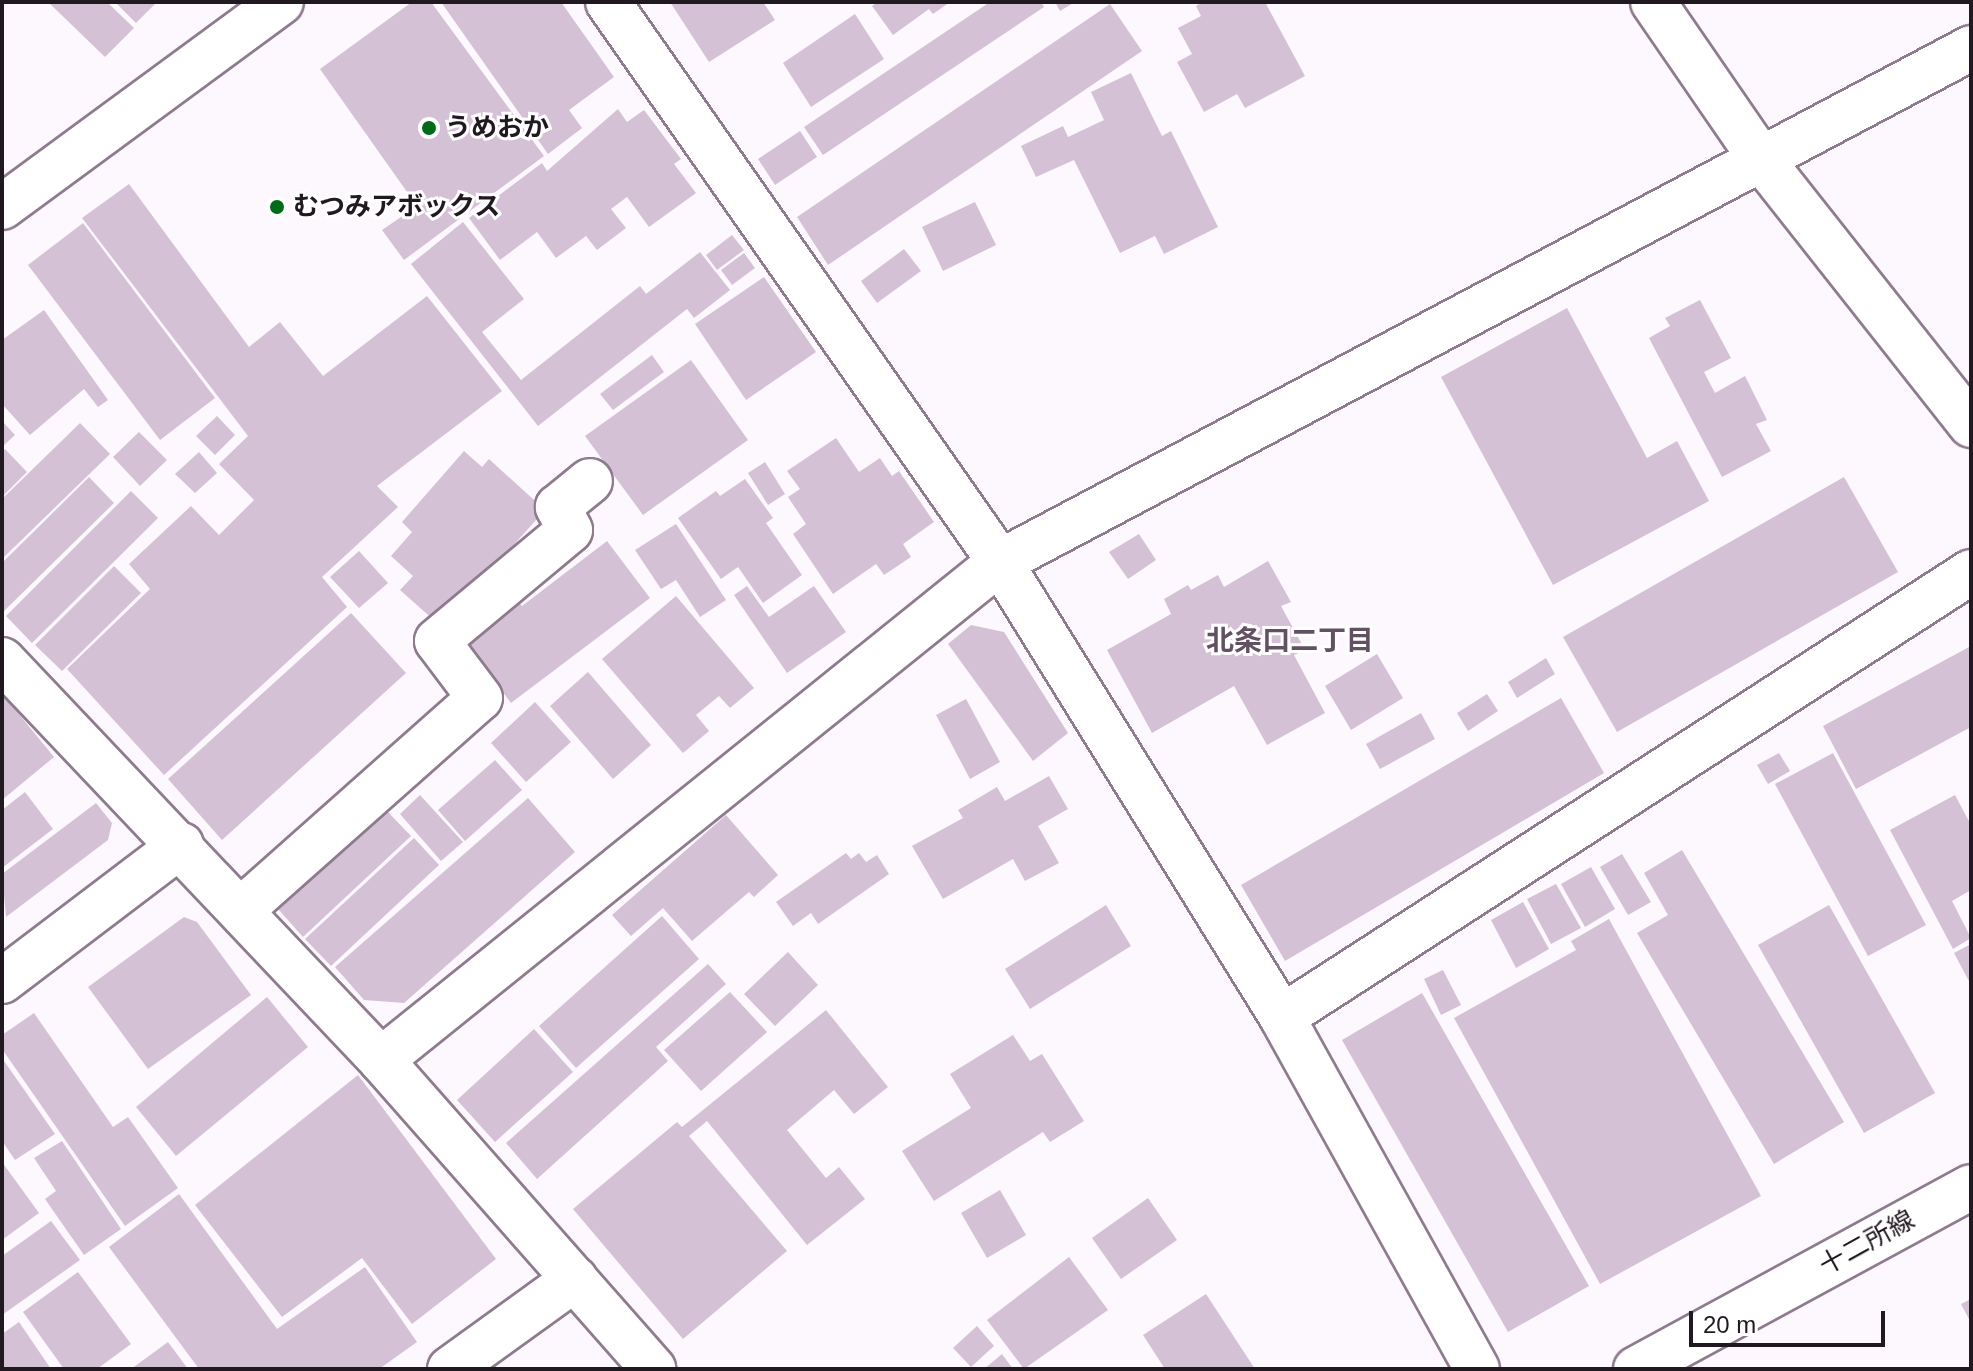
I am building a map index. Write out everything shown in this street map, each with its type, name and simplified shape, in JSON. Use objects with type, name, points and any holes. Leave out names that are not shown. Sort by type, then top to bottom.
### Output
[{"type":"street","points":[[2,207],[281,2]]},
{"type":"street","points":[[608,2],[1000,562],[1282,1017],[1477,1369]]},
{"type":"street","points":[[1653,2],[1761,159],[1971,425]]},
{"type":"street","points":[[381,1060],[1000,562],[1971,48]]},
{"type":"street","points":[[241,910],[480,698],[437,641],[570,530],[558,507],[590,481]]},
{"type":"street","points":[[1282,1017],[1971,572]]},
{"type":"street","points":[[2,660],[181,845],[381,1060],[653,1369]]},
{"type":"street","points":[[2,981],[181,845]]},
{"type":"street","name":"十二所線","points":[[1636,1369],[1971,1187]]},
{"type":"street","points":[[450,1369],[575,1279]]},
{"type":"building","points":[[48,2],[107,2],[134,28],[105,57]]},
{"type":"building","points":[[115,2],[157,2],[136,23]]},
{"type":"building","points":[[412,2],[431,2],[544,156],[404,260],[382,230],[417,206],[320,69]]},
{"type":"building","points":[[441,2],[561,2],[614,77],[569,110],[582,128],[548,154]]},
{"type":"building","points":[[670,2],[763,2],[775,20],[709,62]]},
{"type":"building","points":[[878,2],[950,2],[933,14],[929,9],[893,35],[872,6]]},
{"type":"building","points":[[990,2],[1041,2],[1044,7],[823,155],[804,127]]},
{"type":"building","points":[[1055,2],[1075,2],[1060,11]]},
{"type":"building","points":[[1203,2],[1265,2],[1305,76],[1245,108],[1237,94],[1204,112],[1177,62],[1192,54],[1178,28],[1201,16],[1196,6]]},
{"type":"building","points":[[1110,4],[1142,51],[828,265],[797,217]]},
{"type":"building","points":[[855,14],[884,59],[811,107],[783,63]]},
{"type":"building","points":[[1131,73],[1162,136],[1171,131],[1218,227],[1164,254],[1155,236],[1120,253],[1074,160],[1036,177],[1021,146],[1063,126],[1068,137],[1104,120],[1091,92]]},
{"type":"building","points":[[618,109],[627,122],[644,110],[681,159],[674,164],[696,193],[649,227],[627,197],[611,209],[626,228],[597,250],[586,236],[556,258],[537,232],[500,260],[469,218],[542,163],[547,171]]},
{"type":"building","points":[[800,131],[817,157],[775,185],[758,159]]},
{"type":"building","points":[[129,184],[249,347],[280,322],[323,376],[427,296],[502,391],[377,486],[398,507],[322,577],[347,607],[164,775],[67,669],[150,589],[129,564],[191,506],[219,535],[254,500],[219,464],[248,436],[82,218]]},
{"type":"building","points":[[975,202],[996,245],[943,271],[922,227]]},
{"type":"building","points":[[463,222],[524,299],[482,332],[521,380],[640,286],[646,294],[700,252],[730,290],[694,318],[687,309],[538,426],[411,264]]},
{"type":"building","points":[[83,223],[215,398],[160,440],[28,265]]},
{"type":"building","points":[[732,235],[744,250],[717,270],[706,255]]},
{"type":"building","points":[[904,249],[921,271],[877,303],[861,281]]},
{"type":"building","points":[[744,253],[755,268],[732,285],[721,270]]},
{"type":"building","points":[[764,277],[816,352],[746,400],[695,324]]},
{"type":"building","points":[[1700,300],[1731,358],[1704,372],[1715,393],[1745,376],[1767,420],[1756,424],[1771,451],[1722,477],[1649,338],[1670,326],[1665,318]]},
{"type":"building","points":[[1567,308],[1647,458],[1677,441],[1709,501],[1553,585],[1441,377]]},
{"type":"building","points":[[44,310],[108,400],[98,407],[84,389],[30,435],[2,404],[2,340]]},
{"type":"building","points":[[652,355],[664,372],[613,410],[600,394]]},
{"type":"building","points":[[691,360],[748,440],[643,515],[585,436]]},
{"type":"building","points":[[217,416],[235,435],[215,455],[196,436]]},
{"type":"building","points":[[2,421],[15,435],[2,447]]},
{"type":"building","points":[[80,423],[110,454],[2,559],[2,499]]},
{"type":"building","points":[[139,432],[167,460],[140,486],[113,457]]},
{"type":"building","points":[[836,438],[859,472],[880,458],[892,476],[899,471],[934,522],[903,544],[911,557],[884,575],[876,564],[833,594],[793,534],[806,524],[788,497],[800,489],[787,471]]},
{"type":"building","points":[[5,449],[27,472],[2,497],[2,453]]},
{"type":"building","points":[[464,451],[482,467],[489,459],[545,510],[477,586],[472,582],[436,622],[400,590],[413,576],[391,556],[412,532],[402,522]]},
{"type":"building","points":[[199,452],[217,473],[195,493],[175,474]]},
{"type":"building","points":[[765,462],[785,494],[768,505],[748,473]]},
{"type":"building","points":[[89,477],[114,503],[2,613],[2,563]]},
{"type":"building","points":[[1844,477],[1898,572],[1617,732],[1563,637]]},
{"type":"building","points":[[745,479],[773,518],[766,523],[802,575],[763,603],[738,567],[721,579],[678,518],[716,491],[720,496]]},
{"type":"building","points":[[131,491],[158,518],[32,643],[6,616]]},
{"type":"building","points":[[676,524],[726,600],[700,617],[676,580],[661,589],[635,550]]},
{"type":"building","points":[[1139,534],[1156,560],[1128,579],[1109,552]]},
{"type":"building","points":[[607,541],[650,598],[511,703],[468,645],[491,627],[484,618],[512,595],[522,606]]},
{"type":"building","points":[[359,551],[388,583],[359,608],[330,577]]},
{"type":"building","points":[[1268,561],[1291,602],[1281,606],[1305,650],[1294,655],[1325,713],[1267,745],[1234,686],[1152,733],[1107,650],[1171,614],[1164,599],[1188,585],[1191,590],[1218,575],[1224,587]]},
{"type":"building","points":[[114,566],[141,593],[62,671],[35,645]]},
{"type":"building","points":[[747,586],[769,617],[814,586],[846,632],[787,673],[734,595]]},
{"type":"building","points":[[676,596],[754,688],[730,708],[719,696],[696,715],[709,731],[683,753],[602,659]]},
{"type":"building","points":[[351,613],[406,673],[222,840],[168,779]]},
{"type":"building","points":[[971,625],[1004,632],[1068,733],[1033,761],[948,644]]},
{"type":"building","points":[[1971,646],[1971,727],[1856,789],[1823,726]]},
{"type":"building","points":[[1377,654],[1403,698],[1351,730],[1325,686]]},
{"type":"building","points":[[1546,658],[1555,674],[1517,698],[1508,682]]},
{"type":"building","points":[[588,672],[651,745],[613,779],[550,706]]},
{"type":"building","points":[[1487,694],[1498,711],[1468,731],[1457,713]]},
{"type":"building","points":[[5,697],[54,757],[2,800],[2,700]]},
{"type":"building","points":[[1561,698],[1604,773],[1285,961],[1241,885]]},
{"type":"building","points":[[966,699],[1000,762],[970,779],[936,715]]},
{"type":"building","points":[[535,702],[571,742],[526,782],[491,743]]},
{"type":"building","points":[[1421,713],[1435,739],[1380,769],[1366,744]]},
{"type":"building","points":[[1779,753],[1790,771],[1768,784],[1757,765]]},
{"type":"building","points":[[1833,753],[1926,925],[1868,956],[1775,784]]},
{"type":"building","points":[[495,760],[522,790],[465,841],[438,810]]},
{"type":"building","points":[[1049,776],[1068,809],[1038,826],[1059,863],[1025,881],[1013,859],[943,899],[912,846],[963,818],[958,810],[997,787],[1005,801]]},
{"type":"building","points":[[25,792],[53,829],[2,868],[2,810]]},
{"type":"building","points":[[420,795],[463,842],[441,861],[400,814]]},
{"type":"building","points":[[1955,795],[1971,825],[1971,890],[1952,901],[1971,938],[1953,949],[1890,830]]},
{"type":"building","points":[[528,798],[575,852],[404,1003],[364,1000],[335,967]]},
{"type":"building","points":[[96,803],[112,823],[108,840],[6,917],[2,874]]},
{"type":"building","points":[[384,808],[411,836],[303,937],[278,909]]},
{"type":"building","points":[[726,815],[778,875],[754,897],[749,892],[692,941],[663,908],[631,936],[612,915]]},
{"type":"building","points":[[414,838],[439,865],[331,966],[305,939]]},
{"type":"building","points":[[1682,850],[1844,1122],[1774,1164],[1637,933],[1668,915],[1644,873]]},
{"type":"building","points":[[846,853],[851,859],[859,853],[866,862],[877,855],[889,874],[818,924],[811,913],[793,926],[776,902]]},
{"type":"building","points":[[1622,854],[1651,902],[1628,915],[1600,867]]},
{"type":"building","points":[[1591,867],[1615,909],[1585,927],[1561,884]]},
{"type":"building","points":[[1556,884],[1581,928],[1551,944],[1527,899]]},
{"type":"building","points":[[1523,902],[1549,949],[1516,968],[1491,920]]},
{"type":"building","points":[[1106,905],[1131,946],[1030,1009],[1005,969]]},
{"type":"building","points":[[1829,905],[1935,1093],[1864,1133],[1758,945]]},
{"type":"building","points":[[662,916],[699,959],[576,1068],[539,1026]]},
{"type":"building","points":[[184,917],[197,922],[251,995],[148,1069],[88,987]]},
{"type":"building","points":[[1609,919],[1761,1196],[1600,1284],[1454,1018],[1576,950],[1571,941]]},
{"type":"building","points":[[1971,944],[1971,985],[1954,953]]},
{"type":"building","points":[[788,952],[818,985],[775,1026],[744,994]]},
{"type":"building","points":[[708,964],[726,984],[656,1047],[668,1061],[537,1179],[506,1143]]},
{"type":"building","points":[[1443,970],[1461,1005],[1441,1015],[1424,979]]},
{"type":"building","points":[[730,992],[767,1032],[701,1091],[664,1050]]},
{"type":"building","points":[[1422,993],[1589,1286],[1508,1332],[1342,1040]]},
{"type":"building","points":[[267,997],[308,1047],[176,1156],[136,1107]]},
{"type":"building","points":[[826,1010],[888,1087],[854,1114],[834,1090],[787,1130],[826,1178],[839,1167],[865,1199],[807,1245],[707,1121],[689,1136],[787,1251],[683,1339],[573,1209],[677,1122],[682,1127]]},
{"type":"building","points":[[34,1013],[113,1127],[128,1117],[178,1188],[125,1226],[2,1049],[2,1035]]},
{"type":"building","points":[[534,1029],[573,1072],[495,1142],[457,1100]]},
{"type":"building","points":[[1013,1035],[1030,1061],[1042,1054],[1084,1121],[1050,1142],[1043,1132],[934,1201],[902,1151],[971,1108],[950,1074]]},
{"type":"building","points":[[2,1058],[55,1134],[15,1160],[2,1141]]},
{"type":"building","points":[[358,1075],[496,1259],[412,1324],[362,1258],[282,1317],[195,1205]]},
{"type":"building","points":[[62,1141],[121,1229],[84,1255],[45,1199],[56,1191],[34,1158]]},
{"type":"building","points":[[2,1162],[39,1213],[2,1240]]},
{"type":"building","points":[[1000,1190],[1026,1235],[987,1258],[961,1213]]},
{"type":"building","points":[[179,1194],[277,1329],[365,1267],[417,1342],[379,1369],[199,1369],[109,1247]]},
{"type":"building","points":[[1148,1198],[1177,1240],[1121,1279],[1092,1238]]},
{"type":"building","points":[[51,1221],[80,1260],[2,1315],[2,1256]]},
{"type":"building","points":[[1069,1257],[1108,1310],[1024,1369],[987,1320]]},
{"type":"building","points":[[78,1272],[131,1344],[97,1369],[64,1369],[23,1312]]},
{"type":"building","points":[[1206,1294],[1255,1369],[1165,1369],[1143,1335]]},
{"type":"building","points":[[1971,1299],[1971,1323],[1961,1304]]},
{"type":"building","points":[[19,1322],[51,1369],[2,1369],[2,1334]]},
{"type":"building","points":[[977,1326],[994,1346],[971,1367],[953,1348]]},
{"type":"building","points":[[168,1342],[188,1369],[131,1369]]},
{"type":"building","points":[[1002,1354],[1013,1369],[984,1369]]},
{"type":"place","name":"うめおか","points":[[429,128]]},
{"type":"place","name":"むつみアボックス","points":[[277,207]]},
{"type":"district","name":"北条口二丁目","points":[[1290,641]]}]
